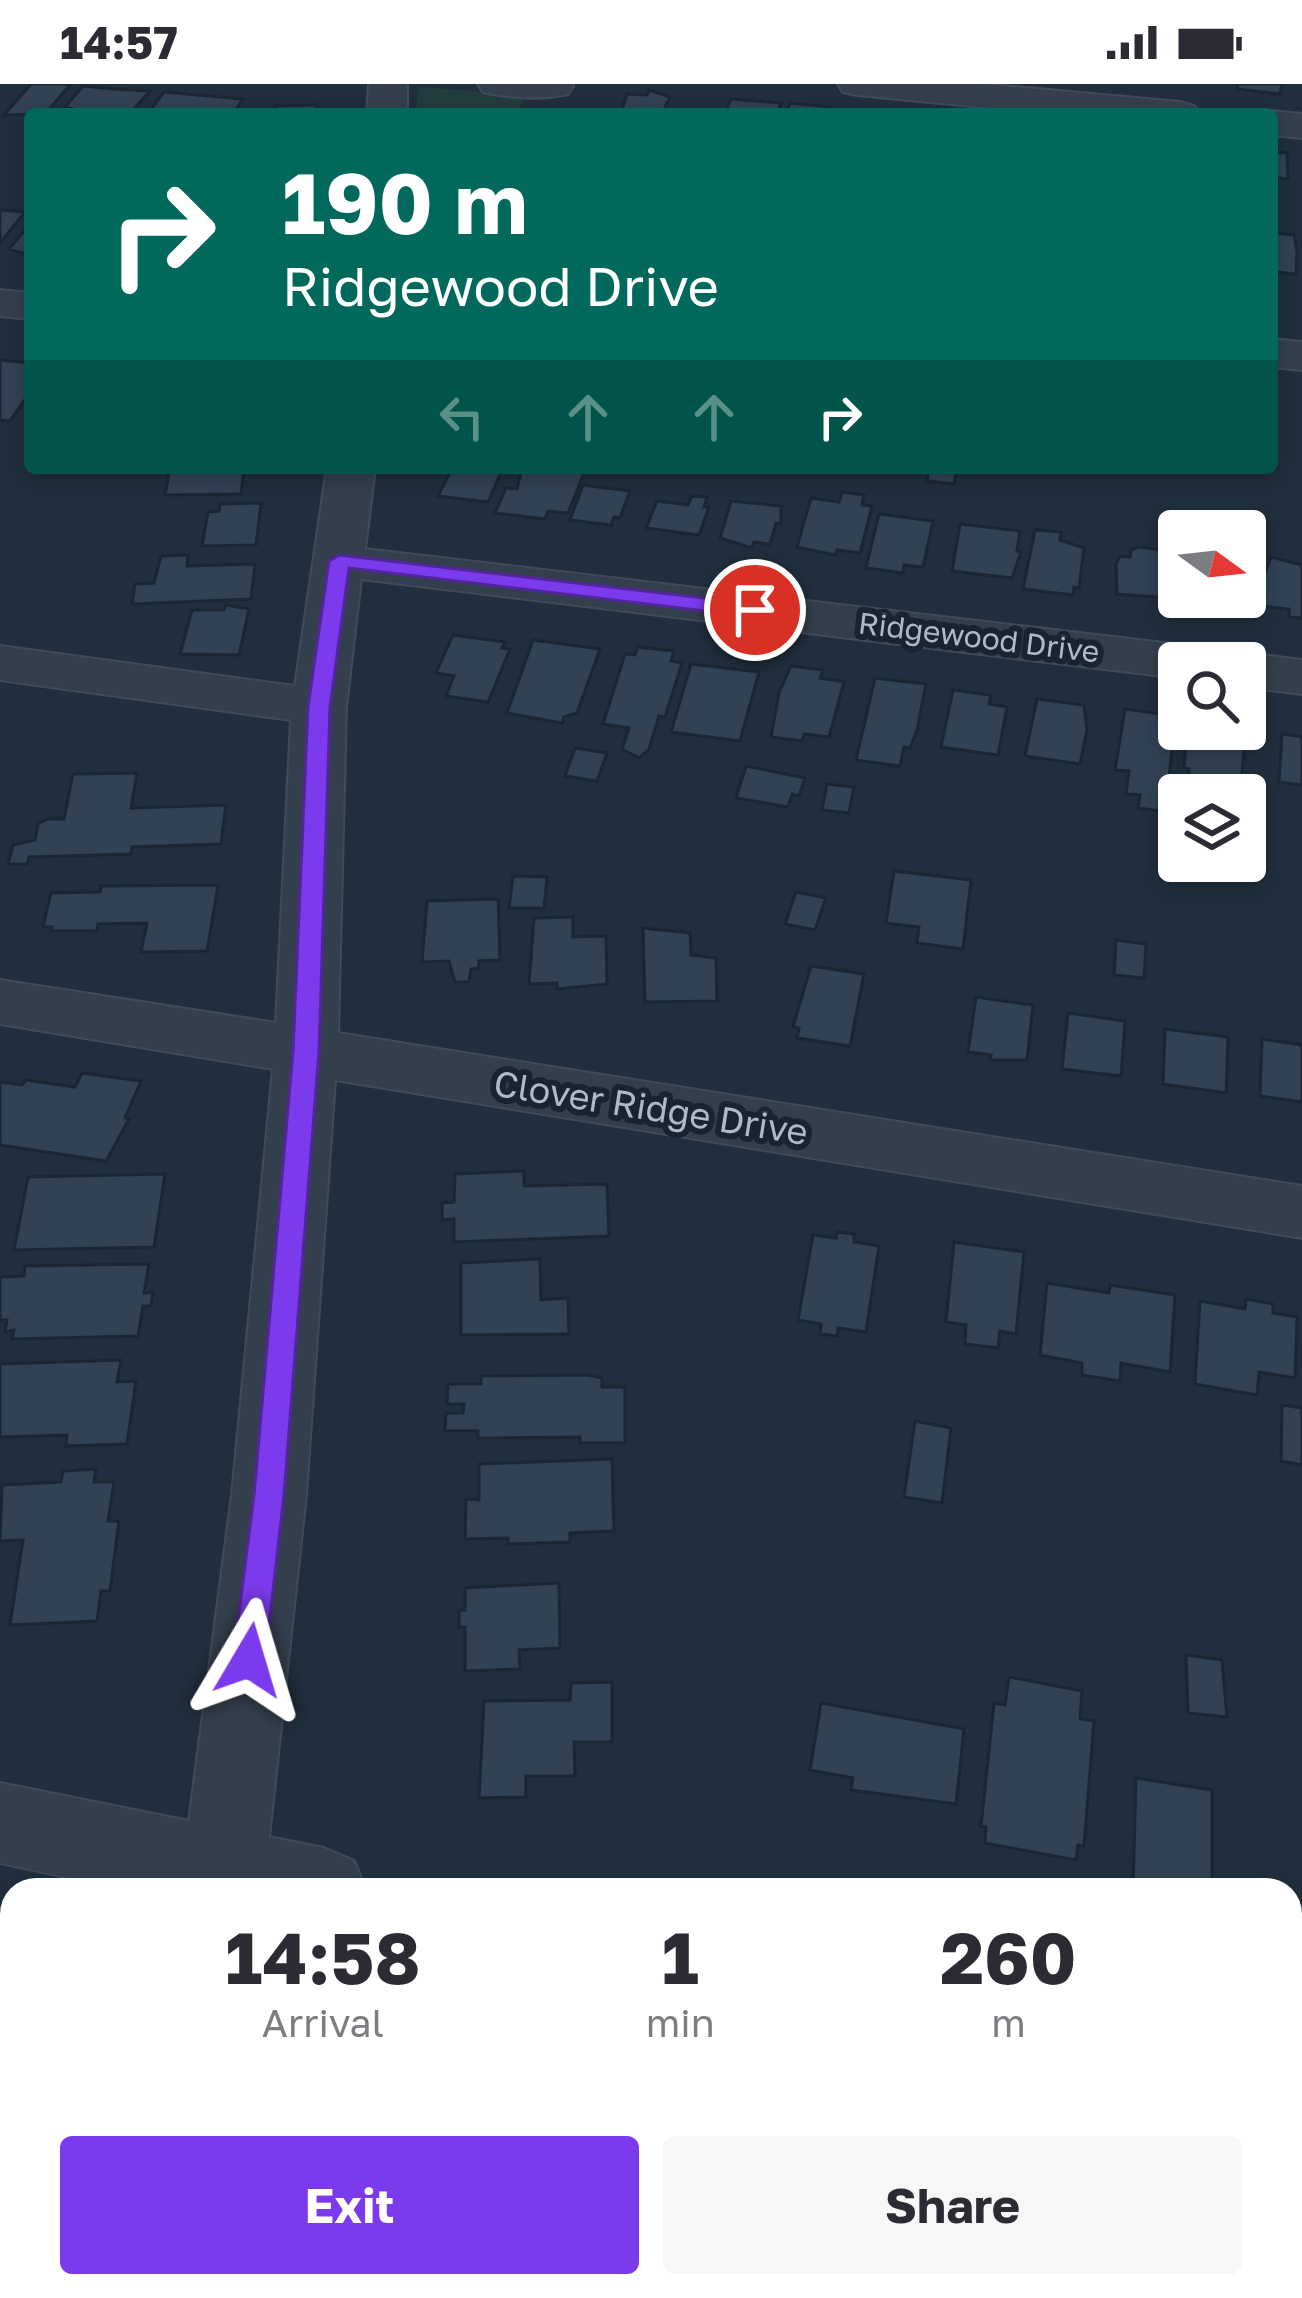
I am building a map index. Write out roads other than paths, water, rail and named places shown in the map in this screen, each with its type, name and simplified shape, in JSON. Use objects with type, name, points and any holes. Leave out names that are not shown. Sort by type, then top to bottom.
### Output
[{"type":"street","points":[[497,84],[550,95]]},
{"type":"street","points":[[857,84],[1115,108]]},
{"type":"street","points":[[223,1878],[269,1495],[306,1051],[319,707],[350,474]]},
{"type":"street","name":"Ridgewood Drive","points":[[339,561],[1158,659]]},
{"type":"street","points":[[0,663],[319,707]]},
{"type":"street","points":[[1266,673],[1302,677]]},
{"type":"street","name":"Clover Ridge Drive","points":[[0,1002],[1302,1212]]},
{"type":"street","points":[[0,1822],[215,1878]]}]
